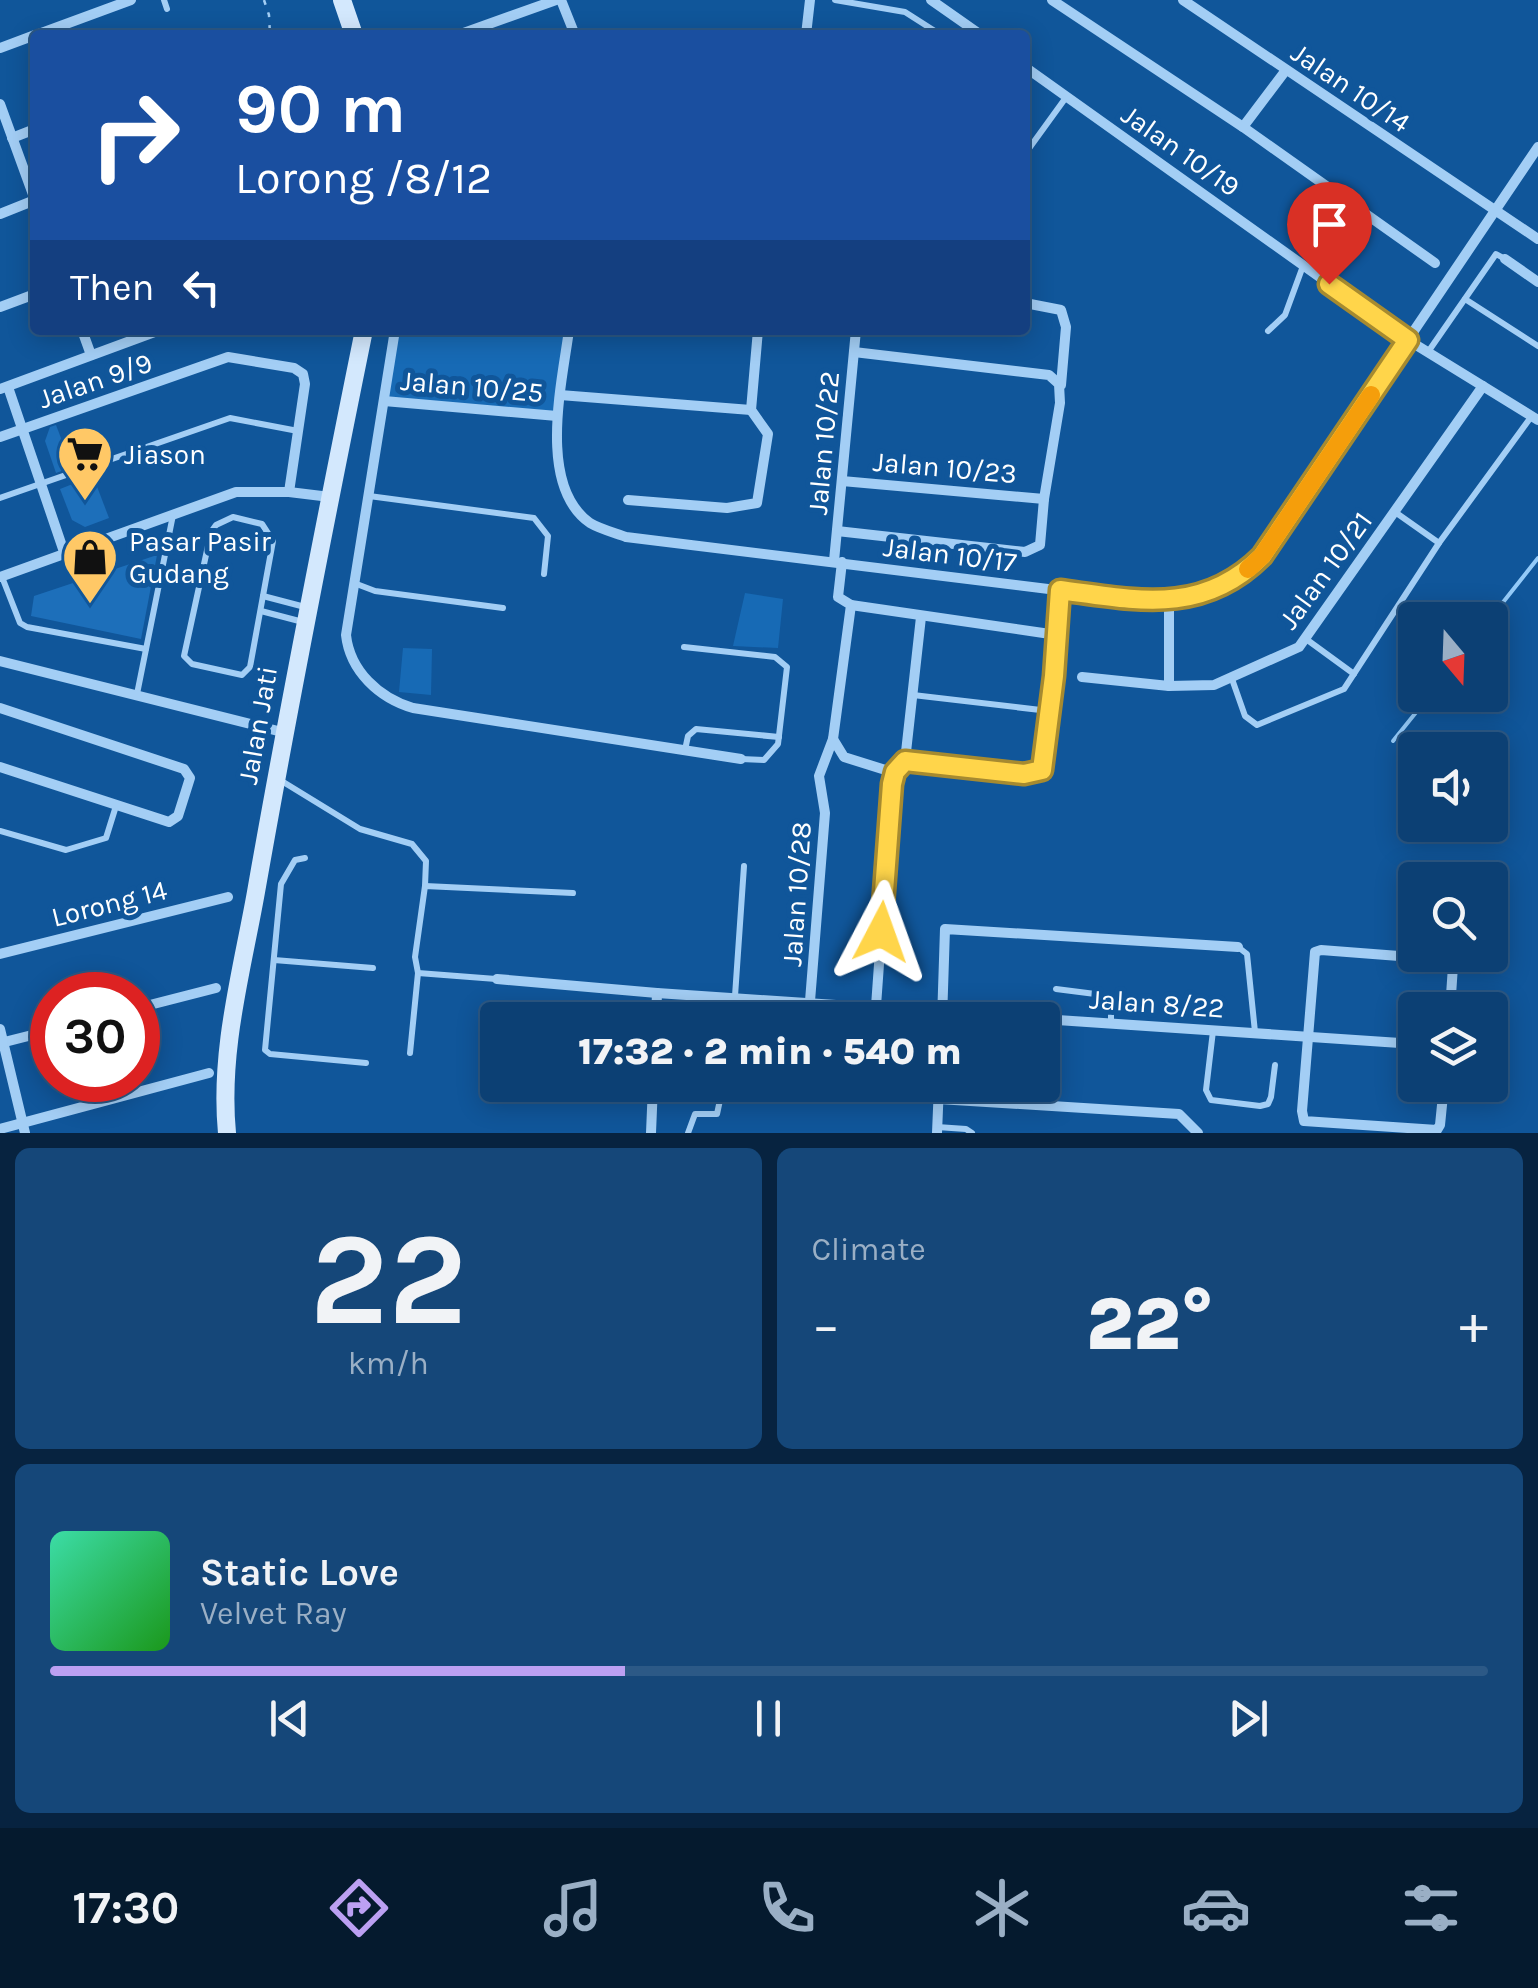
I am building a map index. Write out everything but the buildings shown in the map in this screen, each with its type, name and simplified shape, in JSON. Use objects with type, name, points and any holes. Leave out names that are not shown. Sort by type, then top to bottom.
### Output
[{"type":"street","points":[[50,30],[131,0]]},
{"type":"street","points":[[342,0],[352,30]]},
{"type":"street","points":[[472,30],[559,0],[573,30]]},
{"type":"street","points":[[807,30],[810,0]]},
{"type":"street","points":[[932,0],[973,30]]},
{"type":"street","points":[[1052,0],[1242,127],[1434,263]]},
{"type":"street","name":"Jalan 10/14","points":[[1183,0],[1538,239]]},
{"type":"street","points":[[0,48],[30,37]]},
{"type":"street","name":"Jalan 10/19","points":[[1030,70],[1408,340],[1535,418]]},
{"type":"street","points":[[1242,127],[1286,70]]},
{"type":"street","points":[[0,104],[30,187]]},
{"type":"street","points":[[12,138],[30,131]]},
{"type":"street","name":"Jalan 10/17","points":[[568,335],[557,416],[558,464],[567,496],[590,522],[626,537],[1169,601],[1215,590],[1240,576],[1262,556],[1538,147]]},
{"type":"street","points":[[0,214],[30,202]]},
{"type":"street","points":[[1505,259],[1538,282]]},
{"type":"street","points":[[0,306],[30,296]]},
{"type":"street","points":[[837,531],[1025,552],[1040,544],[1066,326],[1061,310],[1030,304]]},
{"type":"street","points":[[84,335],[91,355]]},
{"type":"street","name":"Jalan 9/9","points":[[4,388],[138,335]]},
{"type":"street","name":"Jalan Jati","points":[[226,1133],[225,1069],[282,732],[363,335]]},
{"type":"street","points":[[394,335],[346,635],[349,658],[355,667],[385,696],[413,708],[741,759]]},
{"type":"street","points":[[628,500],[727,508],[757,503],[768,434],[751,410],[758,335]]},
{"type":"street","name":"Jalan 10/22","points":[[838,562],[837,531],[856,335]]},
{"type":"street","points":[[854,352],[1048,375],[1061,391]]},
{"type":"street","name":"Jalan 9/9","points":[[0,438],[228,357],[299,370],[305,379],[298,431]]},
{"type":"street","name":"Jalan 10/21","points":[[1082,676],[1169,686],[1214,685],[1299,647],[1483,386]]},
{"type":"street","points":[[4,388],[64,552]]},
{"type":"street","points":[[560,395],[751,410]]},
{"type":"street","name":"Jalan 10/25","points":[[384,401],[557,416]]},
{"type":"street","points":[[289,492],[298,431]]},
{"type":"street","name":"Jalan 10/23","points":[[842,481],[1044,499]]},
{"type":"street","points":[[1,577],[236,492],[330,497]]},
{"type":"street","name":"Jalan 10/28","points":[[810,1001],[825,813],[819,776],[833,738],[851,605],[838,597],[838,562]]},
{"type":"street","points":[[905,761],[1039,774],[1044,766],[1051,712],[1060,590]]},
{"type":"street","points":[[1169,601],[1169,686]]},
{"type":"street","points":[[851,605],[1057,634]]},
{"type":"street","points":[[876,1002],[895,772],[905,761],[921,617]]},
{"type":"street","points":[[0,662],[282,732]]},
{"type":"street","points":[[0,708],[184,769],[189,774],[184,799],[173,822],[166,822],[0,767]]},
{"type":"street","points":[[833,738],[844,757],[895,772]]},
{"type":"street","name":"Lorong 14","points":[[0,954],[228,897]]},
{"type":"street","points":[[943,1002],[946,930],[1238,947]]},
{"type":"street","points":[[1442,1102],[1437,1130],[1304,1121],[1314,955],[1318,950],[1450,960],[1451,992]]},
{"type":"street","name":"Jalan 8/22","points":[[498,979],[823,1002]]},
{"type":"street","points":[[160,1002],[216,988]]},
{"type":"street","points":[[657,993],[657,1002]]},
{"type":"street","name":"Jalan 8/22","points":[[1060,1020],[1398,1043]]},
{"type":"street","points":[[0,1030],[24,1128]]},
{"type":"street","points":[[2,1043],[30,1036]]},
{"type":"street","points":[[0,1129],[24,1128],[209,1073]]},
{"type":"street","points":[[651,1133],[652,1102]]},
{"type":"street","points":[[937,1130],[938,1102]]},
{"type":"street","points":[[957,1102],[1179,1114],[1198,1133]]},
{"type":"lane","points":[[835,0],[905,12],[933,30]]},
{"type":"lane","points":[[1030,147],[1067,96]]},
{"type":"lane","points":[[1428,352],[1496,254],[1505,259]]},
{"type":"lane","points":[[1268,331],[1285,315],[1303,265]]},
{"type":"lane","points":[[1465,299],[1538,346]]},
{"type":"lane","points":[[0,498],[230,418],[298,431]]},
{"type":"lane","points":[[1232,679],[1245,716],[1257,726],[1340,692],[1440,543],[1535,418]]},
{"type":"lane","points":[[368,496],[531,516],[548,536],[544,574]]},
{"type":"lane","points":[[1395,512],[1440,543]]},
{"type":"lane","points":[[136,696],[173,515]]},
{"type":"lane","points":[[230,517],[260,523],[273,538],[263,596],[246,673],[207,668],[186,660],[184,652],[212,532],[230,517]]},
{"type":"lane","points":[[1,577],[20,623],[27,628],[146,649]]},
{"type":"lane","points":[[354,583],[375,590],[502,608]]},
{"type":"lane","points":[[263,596],[306,615]]},
{"type":"lane","points":[[261,611],[306,615]]},
{"type":"lane","points":[[1306,639],[1354,674]]},
{"type":"lane","points":[[684,647],[775,657],[784,662],[787,673],[776,749],[767,759],[741,759]]},
{"type":"lane","points":[[913,695],[1051,712]]},
{"type":"lane","points":[[685,750],[688,736],[696,729],[779,738]]},
{"type":"lane","points":[[275,777],[360,829],[412,844],[426,861],[410,1052]]},
{"type":"lane","points":[[0,830],[68,850],[106,838],[116,806]]},
{"type":"lane","points":[[305,858],[295,860],[281,884],[264,1047],[267,1052],[366,1063]]},
{"type":"lane","points":[[735,996],[744,866]]},
{"type":"lane","points":[[425,886],[573,893]]},
{"type":"lane","points":[[1238,947],[1247,954],[1255,1032]]},
{"type":"lane","points":[[274,960],[373,968]]},
{"type":"lane","points":[[418,972],[498,979]]},
{"type":"lane","points":[[1056,989],[1111,996],[1112,1022]]},
{"type":"lane","points":[[1213,1030],[1206,1090],[1212,1100],[1264,1106],[1272,1097],[1275,1064]]},
{"type":"lane","points":[[688,1133],[695,1114],[717,1114],[719,1102]]},
{"type":"lane","points":[[937,1130],[966,1129],[972,1133]]},
{"type":"path","points":[[264,0],[269,30]]},
{"type":"shaded area","points":[[392,335],[568,335],[557,416],[384,401]]},
{"type":"shaded area","points":[[745,593],[783,599],[778,648],[733,646]]},
{"type":"shaded area","points":[[403,648],[432,649],[431,695],[399,692]]},
{"type":"waterway","points":[[1503,602],[1538,558]]},
{"type":"waterway","points":[[1393,741],[1416,712]]},
{"type":"slow traffic","points":[[1248,569],[1262,556],[1371,395]]},
{"type":"place","name":"Jiason","points":[[85,503]]},
{"type":"place","name":"Pasar Pasir Gudang","points":[[90,606]]},
{"type":"route","points":[[881,932],[892,784],[895,772],[905,761],[1024,774],[1039,774],[1042,770],[1060,590],[1169,601],[1215,590],[1240,576],[1262,556],[1408,340],[1329,284]]}]
